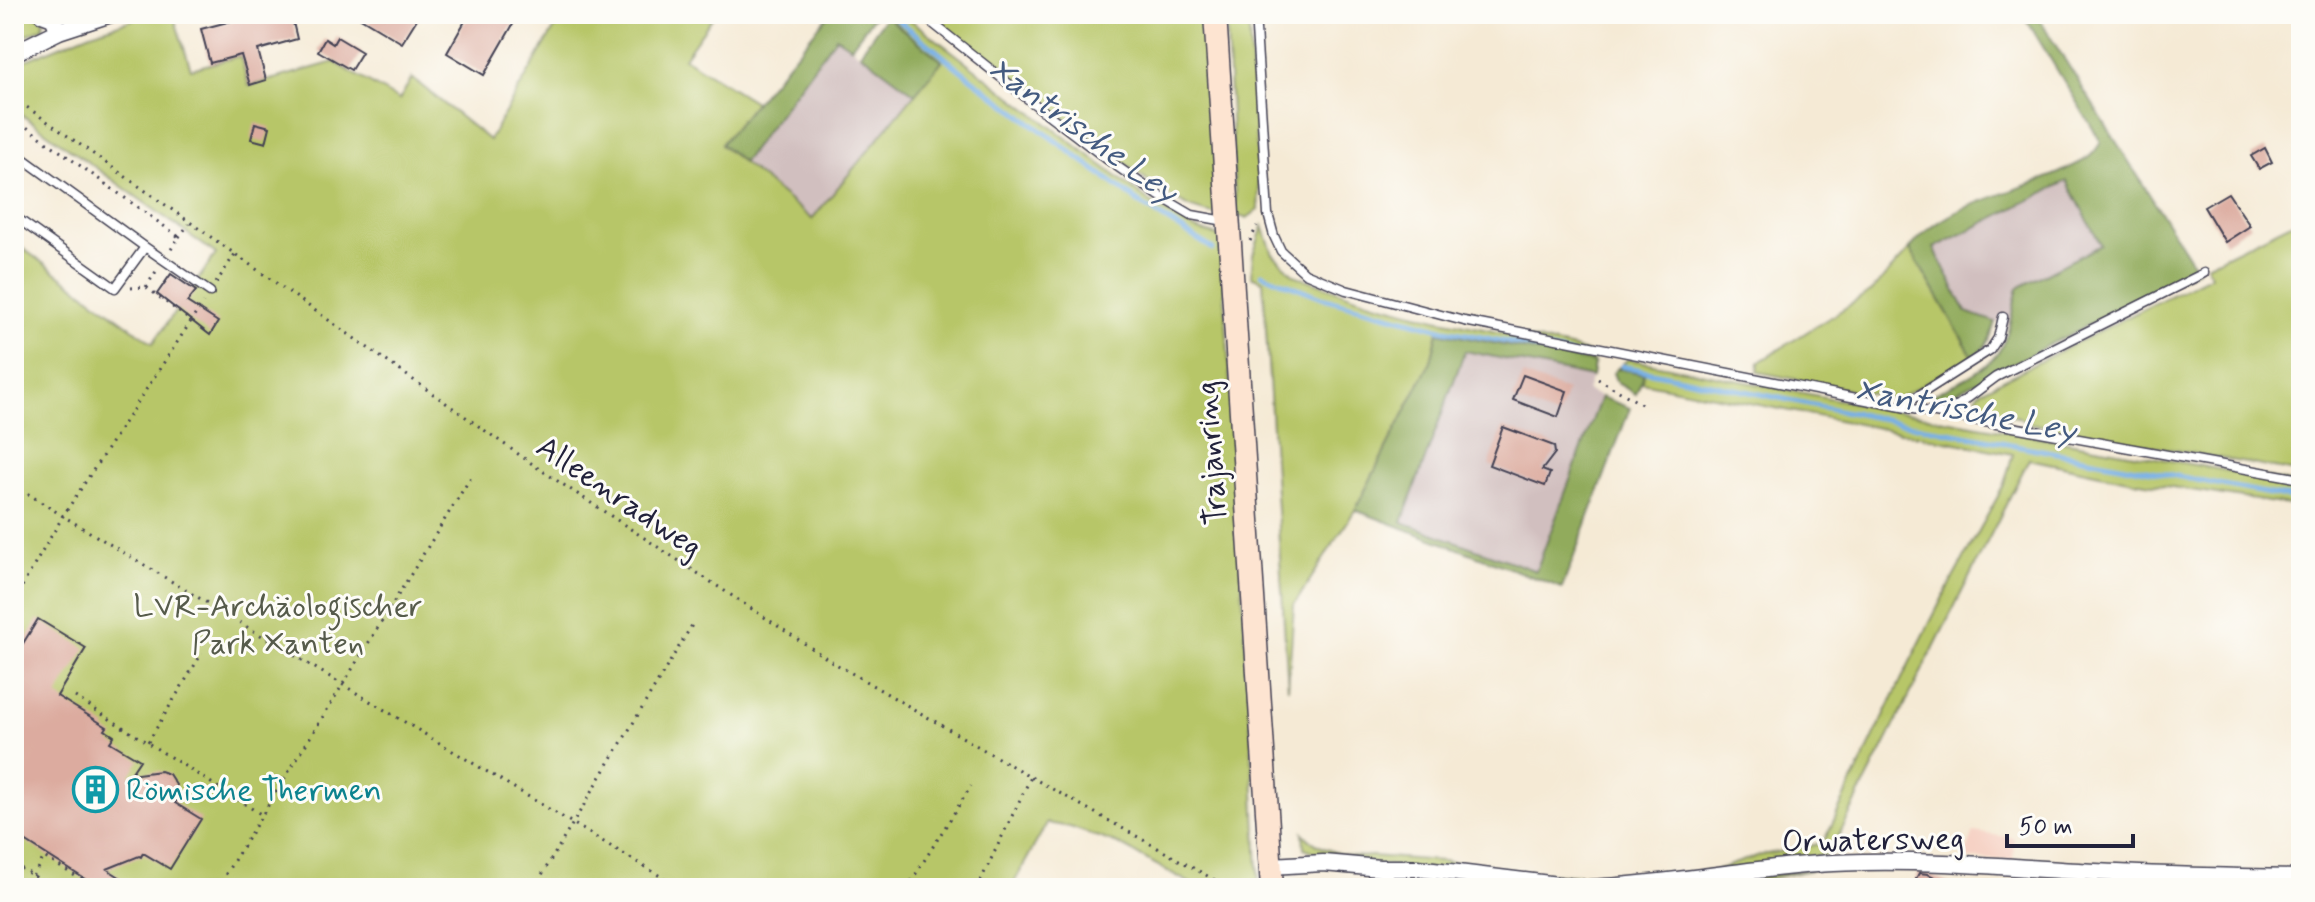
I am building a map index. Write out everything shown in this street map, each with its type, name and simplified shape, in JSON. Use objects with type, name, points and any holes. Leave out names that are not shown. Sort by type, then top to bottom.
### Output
[{"type":"main road","name":"Trajanring","points":[[1215,14],[1272,877]]},
{"type":"street","points":[[42,14],[53,18],[59,31]]},
{"type":"street","points":[[14,53],[59,31],[111,14]]},
{"type":"street","name":"Orwatersweg","points":[[1590,888],[1624,887],[1800,865],[1863,862],[1937,863],[2120,874],[2301,878]]},
{"type":"street","points":[[1272,877],[1323,863],[1417,868],[1583,888]]},
{"type":"lane","points":[[921,14],[1033,103],[1158,195],[1192,215],[1227,222]]},
{"type":"lane","points":[[1255,14],[1268,214],[1281,251],[1305,273],[1346,290],[1464,321],[1902,407],[2301,479]]},
{"type":"lane","points":[[14,152],[210,292]]},
{"type":"lane","points":[[14,216],[115,288],[145,247]]},
{"type":"lane","points":[[1945,415],[1996,377],[2204,273]]},
{"type":"lane","points":[[1902,407],[1990,350],[1998,338],[2003,317]]},
{"type":"path","name":"Alleenradweg","points":[[14,98],[538,468],[821,655],[1229,888]]},
{"type":"path","points":[[14,118],[179,237]]},
{"type":"path","points":[[146,287],[190,223]]},
{"type":"path","points":[[14,600],[63,516],[235,254]]},
{"type":"path","points":[[115,288],[146,287],[191,321]]},
{"type":"path","points":[[1598,379],[1643,405]]},
{"type":"path","points":[[217,888],[471,477]]},
{"type":"path","points":[[14,485],[680,888]]},
{"type":"path","points":[[534,888],[692,625]]},
{"type":"path","points":[[148,742],[202,653]]},
{"type":"path","points":[[75,697],[262,815]]},
{"type":"path","points":[[977,888],[1031,777]]},
{"type":"path","points":[[907,888],[971,786]]},
{"type":"path","points":[[33,876],[44,857],[95,888]]},
{"type":"path","points":[[14,864],[53,888]]},
{"type":"shaded area","points":[[837,37],[915,94],[812,219],[743,162]]},
{"type":"shaded area","points":[[2067,181],[2101,246],[2018,288],[2008,326],[1966,312],[1934,248]]},
{"type":"shaded area","points":[[1465,351],[1592,377],[1587,391],[1601,397],[1536,571],[1401,521]]},
{"type":"shaded area","points":[[1974,832],[2014,838],[2013,860],[1964,859]]},
{"type":"green space","name":"LVR-Archäologischer Park Xanten","points":[[150,14],[173,14],[191,69],[240,56],[249,86],[334,62],[399,100],[412,78],[489,140],[563,14],[715,14],[684,58],[755,102],[721,145],[812,219],[942,61],[886,16],[903,14],[1149,201],[1193,228],[1221,237],[1259,888],[1199,888],[1118,844],[1070,827],[1047,823],[1011,888],[14,888],[14,242],[153,343],[216,254],[14,109],[14,65],[91,33]]},
{"type":"green space","points":[[829,14],[874,16],[851,47],[836,37],[743,162],[721,144]]},
{"type":"green space","points":[[930,14],[1206,14],[1220,215],[1186,205],[1155,186]]},
{"type":"green space","points":[[1226,14],[1248,14],[1259,191],[1258,210],[1247,218],[1236,216]]},
{"type":"green space","points":[[2023,14],[2036,14],[2197,270],[1930,405],[1932,395],[1975,372],[1996,355],[2008,331],[2018,288],[2101,245],[2067,181],[1934,248],[1966,312],[1995,322],[1988,342],[1973,357],[1910,249],[1942,220],[1981,201],[2044,179],[2080,162],[2089,157],[2101,142]]},
{"type":"green space","points":[[14,15],[39,16],[44,21],[43,28],[14,41]]},
{"type":"green space","points":[[886,16],[942,61],[915,94],[860,53]]},
{"type":"green space","points":[[2301,218],[2301,473],[2028,423],[2018,417],[1977,409],[1975,400],[1979,392],[2211,275],[2206,265]]},
{"type":"green space","points":[[1263,226],[1273,254],[1294,275],[1368,301],[1436,319],[1574,348],[1588,353],[1594,363],[1438,332],[1431,361],[1355,510],[1294,605],[1288,689],[1263,281],[1251,276],[1253,255]]},
{"type":"green space","points":[[1910,249],[1973,357],[1897,399],[1758,372],[1759,362],[1872,291]]},
{"type":"green space","points":[[1438,332],[1594,363],[1592,377],[1465,351],[1402,522],[1536,571],[1601,397],[1630,408],[1562,588],[1355,510],[1431,361]]},
{"type":"green space","points":[[1628,359],[2301,484],[2301,507],[2133,481],[2029,459],[1829,855],[1782,865],[1588,885],[1338,860],[1304,848],[1303,833],[1325,849],[1353,856],[1455,862],[1519,873],[1629,876],[1713,871],[1757,856],[1823,843],[1907,668],[2003,487],[2013,454],[1641,382],[1643,374],[1618,368]]},
{"type":"green space","points":[[1618,368],[1644,374],[1636,394],[1617,383],[1613,373]]},
{"type":"green space","points":[[1815,869],[1725,888],[1662,888]]},
{"type":"building","points":[[258,14],[291,14],[297,39],[258,50],[266,80],[250,85],[241,55],[210,63],[201,29]]},
{"type":"building","points":[[354,14],[420,14],[402,43]]},
{"type":"building","points":[[469,14],[519,14],[484,75],[447,53]]},
{"type":"building","points":[[337,37],[362,52],[351,70],[318,51],[325,39],[333,44]]},
{"type":"building","points":[[255,123],[270,127],[266,143],[251,139]]},
{"type":"building","points":[[2265,148],[2272,162],[2259,169],[2251,156]]},
{"type":"building","points":[[2228,193],[2250,226],[2225,242],[2204,207]]},
{"type":"building","points":[[171,274],[196,291],[187,302],[218,322],[210,335],[157,294]]},
{"type":"building","points":[[1523,375],[1567,391],[1558,417],[1513,400]]},
{"type":"building","points":[[1503,427],[1554,446],[1555,453],[1542,470],[1550,473],[1545,486],[1489,465]]},
{"type":"building","points":[[38,619],[86,648],[57,696],[107,727],[105,730],[114,736],[110,742],[140,760],[130,775],[160,771],[169,774],[176,785],[175,796],[178,798],[175,803],[201,819],[170,869],[143,853],[141,857],[107,869],[137,888],[99,888],[14,834],[14,658]]},
{"type":"building","points":[[1919,873],[1928,874],[1957,888],[1911,888]]},
{"type":"waterway","name":"Xantrische Ley","points":[[891,14],[973,80],[1144,206],[1213,249]]},
{"type":"waterway","name":"Xantrische Ley","points":[[1262,274],[1327,299],[1445,330],[1579,356]]},
{"type":"waterway","name":"Xantrische Ley","points":[[1622,366],[2301,500]]},
{"type":"place","name":"Römische Thermen","points":[[95,789]]}]
